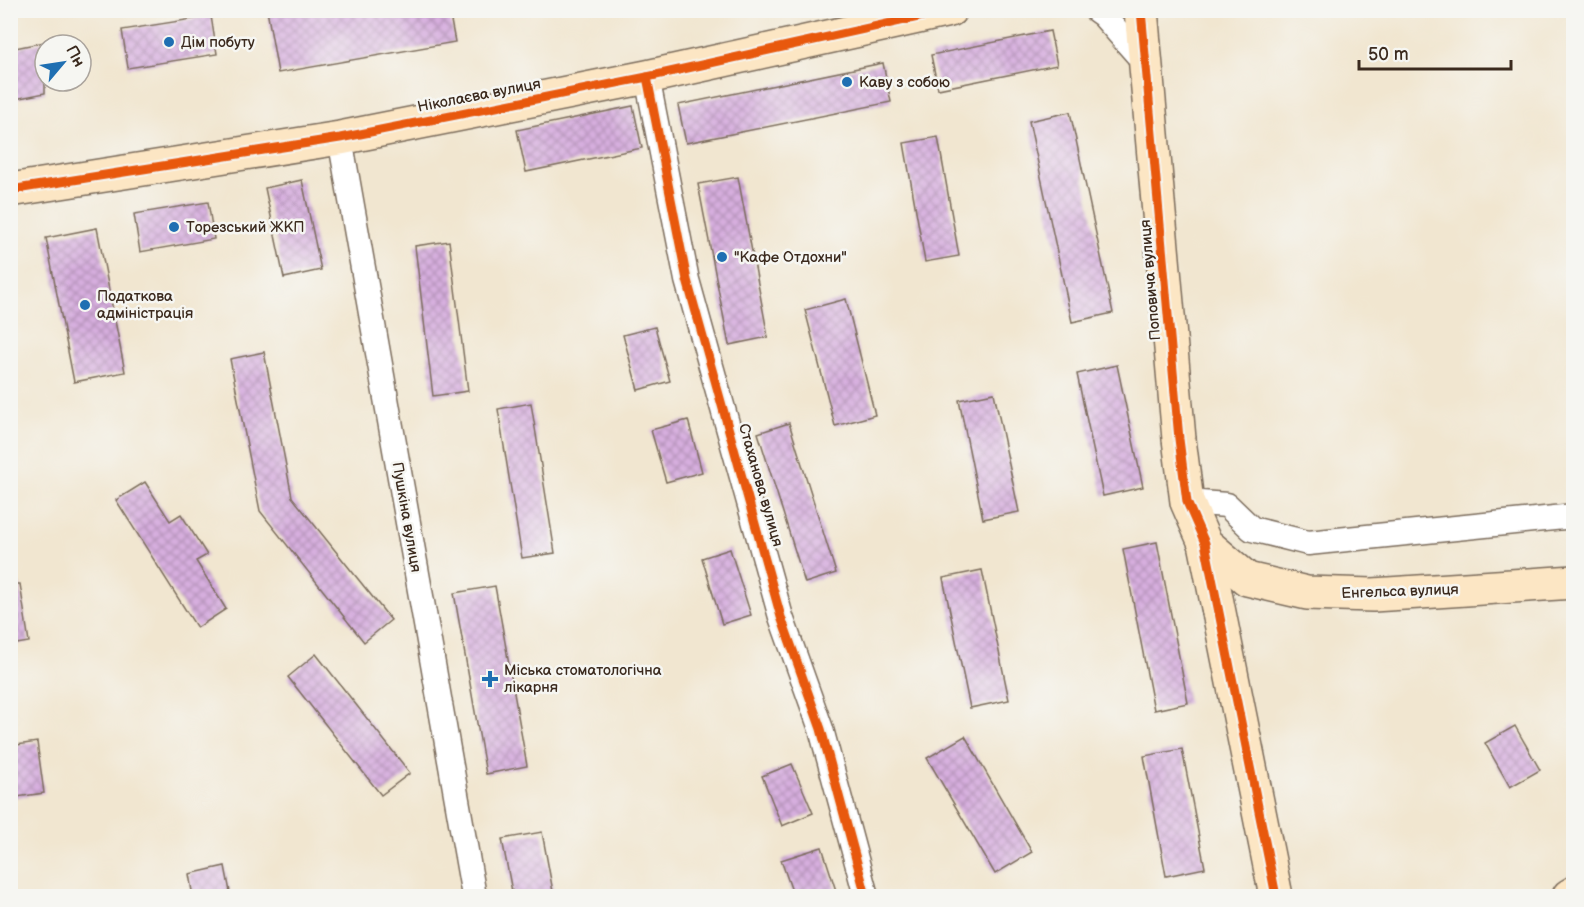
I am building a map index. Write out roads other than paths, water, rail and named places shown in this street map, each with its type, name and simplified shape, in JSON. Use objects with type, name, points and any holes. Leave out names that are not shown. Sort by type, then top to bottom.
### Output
[{"type":"street","name":"Ніколаєва вулиця","points":[[10,190],[340,138],[647,77],[950,10]]},
{"type":"street","points":[[1096,10],[1146,64]]},
{"type":"street","name":"Поповича вулиця","points":[[1141,10],[1179,439],[1187,502],[1205,543]]},
{"type":"street","name":"Стаханова вулиця","points":[[647,77],[687,280],[781,617],[821,729],[866,897]]},
{"type":"street","name":"Пушкіна вулиця","points":[[340,138],[474,897]]},
{"type":"street","points":[[1187,502],[1227,505],[1252,529],[1308,543],[1574,516]]},
{"type":"street","points":[[1205,543],[1276,897]]},
{"type":"street","name":"Енгельса вулиця","points":[[1205,543],[1247,579],[1307,592],[1373,595],[1574,582]]},
{"type":"street","points":[[1569,897],[1574,893]]},
{"type":"place","name":"Дім побуту","points":[[169,42]]},
{"type":"place","name":"Каву з собою","points":[[847,82]]},
{"type":"place","name":"Торезський ЖКП","points":[[174,227]]},
{"type":"place","name":"\"Кафе Отдохни\"","points":[[722,257]]},
{"type":"place","name":"Податкова адміністрація","points":[[85,305]]},
{"type":"place","name":"Міська стоматологічна лікарня","points":[[490,679]]}]
